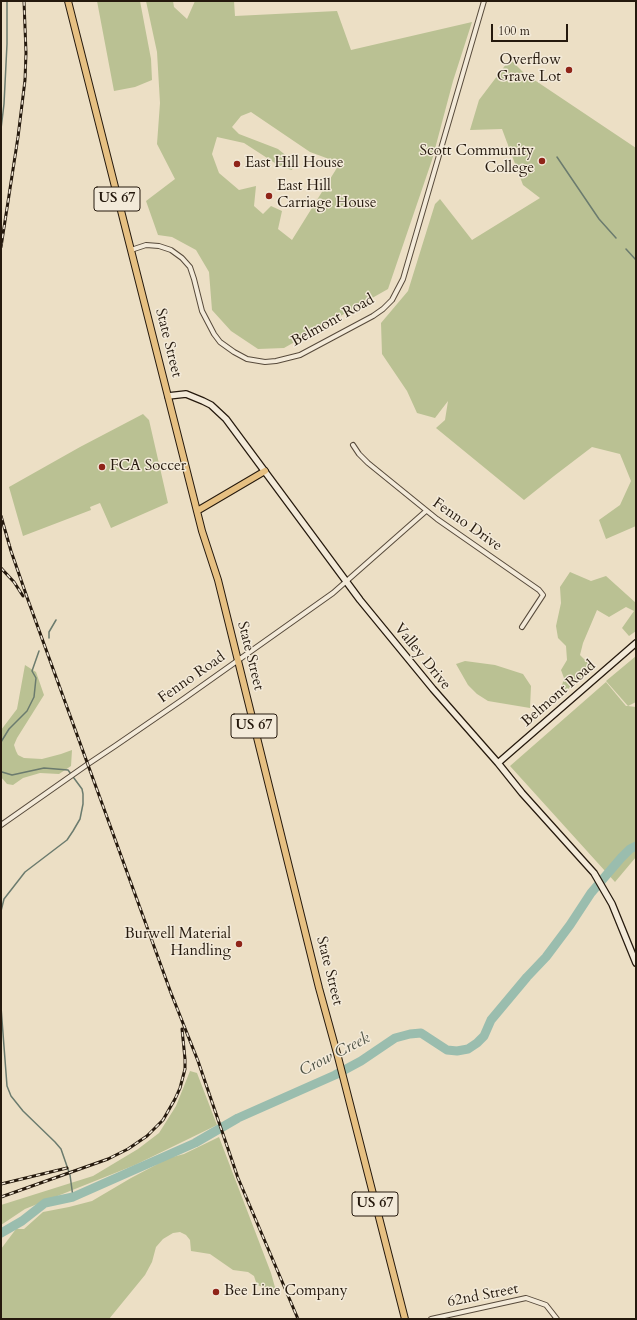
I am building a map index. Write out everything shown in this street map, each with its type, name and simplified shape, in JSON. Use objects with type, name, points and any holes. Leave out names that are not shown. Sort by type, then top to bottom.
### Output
[{"type":"main road","name":"State Street","points":[[68,1],[202,531],[218,580],[319,988],[346,1088],[404,1319]]},
{"type":"main road","points":[[197,511],[264,471]]},
{"type":"street","name":"Belmont Road","points":[[131,250],[146,245],[159,246],[171,250],[182,258],[190,267],[202,311],[214,334],[220,342],[247,359],[265,362],[300,355],[373,316],[383,309],[392,300],[403,279],[484,1]]},
{"type":"street","name":"Valley Drive","points":[[168,396],[186,394],[211,405],[226,419],[360,600],[433,690],[498,763],[522,793],[594,873],[607,894],[621,924],[636,963]]},
{"type":"street","name":"Fenno Drive","points":[[353,445],[368,463],[426,511],[539,590],[543,595],[522,627]]},
{"type":"street","name":"Fenno Road","points":[[1,825],[238,661],[333,593],[426,511]]},
{"type":"street","name":"Belmont Road","points":[[498,763],[636,643]]},
{"type":"street","name":"62nd Street","points":[[431,1319],[526,1298],[546,1305],[557,1319]]},
{"type":"green space","points":[[97,1],[140,1],[151,59],[152,80],[135,87],[114,91]]},
{"type":"green space","points":[[146,1],[173,1],[174,7],[187,19],[195,1],[234,1],[235,16],[337,11],[351,50],[472,22],[453,81],[432,160],[388,289],[284,348],[258,349],[231,331],[212,310],[209,272],[196,250],[172,237],[158,235],[146,201],[175,179],[157,144],[160,103],[157,52]],"holes":[[[251,112],[310,152],[340,163],[292,240],[278,229],[282,211],[271,206],[263,214],[254,206],[256,186],[239,190],[219,173],[212,154],[217,137],[244,143],[281,167],[292,170],[294,162],[278,149],[239,134],[232,127],[241,116]]]},
{"type":"green space","name":"Scott Community College","points":[[510,59],[524,73],[636,148],[636,526],[606,539],[599,520],[620,505],[631,481],[620,454],[592,447],[524,500],[436,428],[445,420],[448,401],[435,418],[417,413],[407,391],[382,354],[381,323],[408,291],[435,204],[440,199],[472,240],[540,198],[523,185],[502,129],[470,130],[479,100]]},
{"type":"green space","name":"FCA Soccer","points":[[143,414],[149,420],[168,503],[111,528],[100,503],[90,507],[91,510],[23,536],[9,487]]},
{"type":"green space","points":[[570,572],[591,581],[606,576],[636,603],[636,631],[629,636],[622,628],[634,611],[626,607],[609,617],[597,610],[583,643],[580,655],[593,668],[555,700],[551,695],[561,689],[564,678],[561,670],[567,660],[566,646],[558,638],[556,626],[561,603],[560,587]]},
{"type":"green space","points":[[636,656],[636,702],[628,706],[606,681]]},
{"type":"green space","points":[[465,661],[495,665],[523,674],[531,686],[530,708],[488,701],[477,694],[468,685],[456,664]]},
{"type":"green space","points":[[25,665],[36,672],[44,695],[17,738],[14,745],[16,751],[18,755],[24,758],[42,759],[72,750],[71,766],[59,774],[40,773],[23,778],[13,785],[7,784],[1,777],[1,730],[17,709]]},
{"type":"green space","points":[[606,682],[626,706],[636,707],[636,857],[615,882],[510,766]]},
{"type":"green space","points":[[190,1071],[197,1073],[217,1125],[135,1165],[25,1209],[1,1225],[1,1205],[93,1176],[138,1149],[159,1133],[176,1106]]},
{"type":"green space","points":[[219,1137],[271,1273],[276,1291],[257,1285],[254,1276],[248,1272],[233,1270],[210,1254],[191,1251],[190,1240],[186,1235],[180,1232],[173,1233],[163,1239],[156,1247],[152,1262],[145,1275],[109,1319],[1,1319],[1,1249],[16,1229],[24,1229],[43,1212],[92,1201],[169,1158],[184,1154]]},
{"type":"waterway","points":[[1,129],[4,104],[7,44],[7,1]]},
{"type":"waterway","points":[[557,157],[599,219],[616,238]]},
{"type":"waterway","points":[[626,249],[636,260]]},
{"type":"waterway","points":[[49,638],[49,632],[56,620]]},
{"type":"waterway","points":[[1,742],[9,729],[27,711],[34,697],[36,678],[32,671],[39,651]]},
{"type":"waterway","points":[[1,771],[12,775],[44,768],[68,770],[82,789],[83,794],[80,819],[67,840],[25,872],[4,899],[1,911]]},
{"type":"waterway","name":"Crow Creek","points":[[1,1233],[22,1221],[45,1203],[73,1197],[195,1143],[238,1118],[335,1075],[361,1061],[395,1038],[421,1033],[447,1050],[457,1051],[468,1049],[484,1036],[491,1020],[546,957],[570,925],[591,893],[621,858],[630,849],[636,846]]},
{"type":"waterway","points":[[1,1007],[7,1086],[11,1096],[23,1111],[61,1149],[70,1175],[73,1197]]},
{"type":"railway","points":[[1,247],[25,80],[26,53],[24,1]]},
{"type":"railway","points":[[1,516],[28,600],[171,993],[198,1061],[238,1178],[298,1319]]},
{"type":"railway","points":[[1,568],[14,582],[23,596]]},
{"type":"railway","points":[[1,1197],[108,1159],[128,1149],[147,1136],[163,1120],[180,1088],[185,1069],[182,1029]]},
{"type":"railway","points":[[1,1184],[67,1168]]},
{"type":"place","name":"Overflow Grave Lot","points":[[569,70]]},
{"type":"place","name":"Scott Community College","points":[[542,161]]},
{"type":"place","name":"East Hill House","points":[[237,164]]},
{"type":"place","name":"East Hill Carriage House","points":[[269,196]]},
{"type":"place","name":"FCA Soccer","points":[[102,467]]},
{"type":"place","name":"Burwell Material Handling","points":[[239,944]]},
{"type":"place","name":"Bee Line Company","points":[[216,1292]]}]
